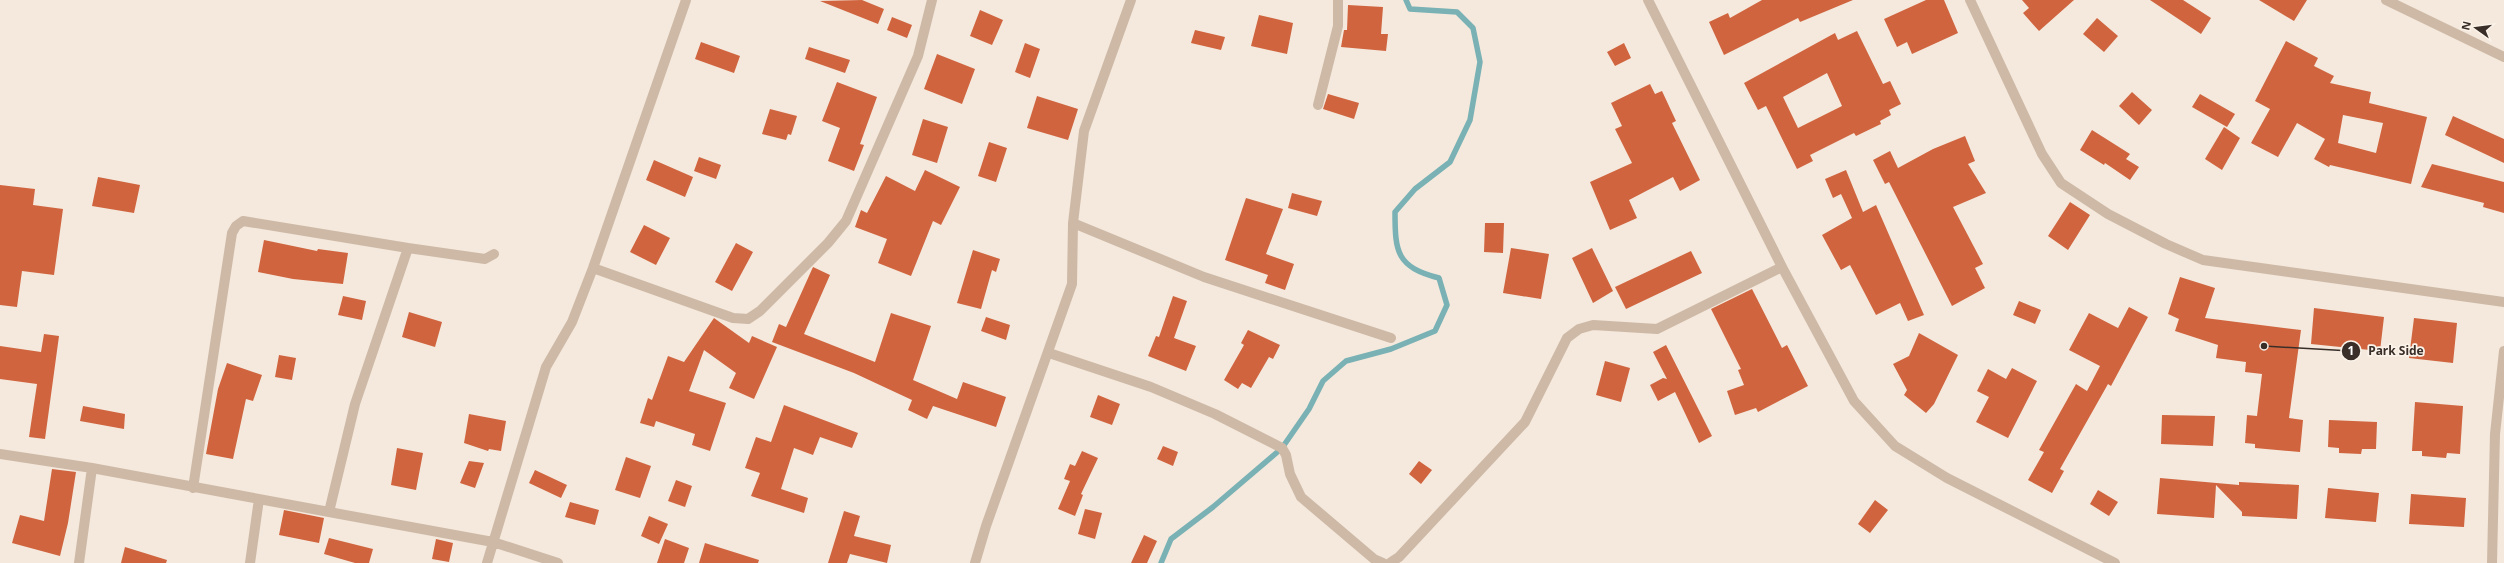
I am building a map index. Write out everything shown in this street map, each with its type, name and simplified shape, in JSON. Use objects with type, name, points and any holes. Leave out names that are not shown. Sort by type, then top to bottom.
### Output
[{"type":"street","points":[[487,563],[546,367],[572,322],[593,268],[686,0]]},
{"type":"street","points":[[593,268],[733,318],[748,319],[760,311],[828,243],[846,221],[918,56],[932,0]]},
{"type":"street","points":[[975,563],[1016,438],[1049,353],[1072,284],[1073,224],[1084,131],[1130,0]]},
{"type":"street","points":[[1318,105],[1338,26],[1338,0]]},
{"type":"street","points":[[1648,0],[1782,267],[1854,401],[1895,446],[1947,478],[2097,556],[2115,563]]},
{"type":"street","points":[[1970,0],[2042,154],[2062,184],[2108,214],[2166,244],[2203,260],[2504,302]]},
{"type":"street","points":[[2386,0],[2504,57]]},
{"type":"street","points":[[193,488],[232,233],[236,226],[243,221],[408,248],[485,258],[494,254]]},
{"type":"street","points":[[1073,224],[1204,277],[1391,338]]},
{"type":"street","points":[[329,512],[355,404],[408,248]]},
{"type":"street","points":[[1390,563],[1399,557],[1525,422],[1567,338],[1578,329],[1593,325],[1657,328],[1782,267]]},
{"type":"street","points":[[2492,563],[2494,434],[2504,351]]},
{"type":"street","points":[[1049,353],[1151,387],[1215,414],[1282,448],[1286,455],[1290,474],[1301,497],[1374,559],[1383,563]]},
{"type":"street","points":[[0,454],[92,468],[193,488],[493,542],[558,563]]},
{"type":"street","points":[[78,563],[92,468]]},
{"type":"street","points":[[250,563],[259,499]]},
{"type":"street","points":[[2089,563],[2097,556]]},
{"type":"building","points":[[862,0],[884,9],[878,24],[820,1]]},
{"type":"building","points":[[1762,0],[1853,0],[1800,22],[1798,18],[1724,55],[1709,22],[1728,13],[1730,18]]},
{"type":"building","points":[[1926,0],[1944,0],[1958,33],[1912,54],[1907,42],[1897,47],[1884,19]]},
{"type":"building","points":[[2022,0],[2074,0],[2039,31],[2023,13],[2029,8]]},
{"type":"building","points":[[2150,0],[2183,0],[2211,18],[2201,34]]},
{"type":"building","points":[[2259,0],[2307,0],[2294,21]]},
{"type":"building","points":[[1348,5],[1383,7],[1381,34],[1388,34],[1386,51],[1341,47],[1344,30],[1347,30]]},
{"type":"building","points":[[980,10],[1003,20],[992,45],[970,36]]},
{"type":"building","points":[[1259,15],[1293,23],[1287,54],[1251,46]]},
{"type":"building","points":[[892,17],[912,25],[907,38],[887,30]]},
{"type":"building","points":[[2097,18],[2118,36],[2104,52],[2083,34]]},
{"type":"building","points":[[1195,30],[1225,37],[1221,50],[1191,43]]},
{"type":"building","points":[[1857,31],[1883,84],[1890,81],[1901,104],[1889,110],[1891,115],[1880,121],[1881,124],[1856,136],[1854,133],[1810,155],[1813,161],[1797,169],[1766,106],[1758,110],[1744,83],[1835,33],[1838,40]],"holes":[[[1827,73],[1842,106],[1798,128],[1783,97]]]},
{"type":"building","points":[[2286,41],[2318,58],[2314,66],[2334,76],[2330,83],[2371,92],[2369,103],[2427,117],[2411,184],[2330,165],[2329,167],[2314,159],[2325,139],[2297,123],[2278,157],[2251,143],[2270,109],[2255,101]],"holes":[[[2343,115],[2383,123],[2376,153],[2338,143]]]},
{"type":"building","points":[[701,42],[740,56],[734,73],[695,59]]},
{"type":"building","points":[[1025,43],[1040,49],[1030,78],[1015,72]]},
{"type":"building","points":[[1624,43],[1631,58],[1615,66],[1607,52]]},
{"type":"building","points":[[809,47],[850,60],[845,73],[805,59]]},
{"type":"building","points":[[937,54],[975,69],[962,104],[924,89]]},
{"type":"building","points":[[837,82],[877,97],[860,144],[864,145],[854,171],[828,161],[840,128],[822,121]]},
{"type":"building","points":[[1650,84],[1655,94],[1662,91],[1676,121],[1672,123],[1700,180],[1680,191],[1673,177],[1629,200],[1637,218],[1610,230],[1590,182],[1632,163],[1615,129],[1622,126],[1611,103]]},
{"type":"building","points":[[2132,92],[2152,110],[2139,125],[2119,106]]},
{"type":"building","points":[[1328,94],[1359,103],[1354,119],[1323,109]]},
{"type":"building","points":[[2200,94],[2235,114],[2227,127],[2192,107]]},
{"type":"building","points":[[1037,96],[1078,109],[1068,140],[1027,128]]},
{"type":"building","points":[[770,109],[797,116],[791,135],[788,134],[786,140],[762,134]]},
{"type":"building","points":[[2453,116],[2504,139],[2504,163],[2445,135]]},
{"type":"building","points":[[923,119],[948,127],[937,163],[912,155]]},
{"type":"building","points":[[2224,127],[2240,138],[2222,170],[2205,159]]},
{"type":"building","points":[[2092,130],[2130,154],[2126,159],[2139,167],[2130,180],[2105,163],[2104,165],[2080,150]]},
{"type":"building","points":[[1965,136],[1975,161],[1968,164],[1986,193],[1953,207],[1983,264],[1975,268],[1985,288],[1952,306],[1889,182],[1885,184],[1873,160],[1890,151],[1898,168],[1933,149]]},
{"type":"building","points":[[989,142],[1007,148],[996,182],[978,176]]},
{"type":"building","points":[[699,157],[721,165],[716,179],[694,171]]},
{"type":"building","points":[[654,160],[693,177],[685,197],[646,180]]},
{"type":"building","points":[[2432,164],[2504,182],[2504,213],[2483,207],[2484,203],[2421,187]]},
{"type":"building","points":[[925,170],[960,187],[941,225],[933,221],[911,276],[878,263],[887,239],[855,227],[861,210],[867,213],[886,176],[915,191]]},
{"type":"building","points":[[1846,170],[1863,212],[1876,205],[1924,315],[1908,321],[1900,303],[1876,315],[1850,265],[1841,270],[1822,235],[1852,218],[1841,194],[1833,198],[1825,179]]},
{"type":"building","points":[[98,177],[140,185],[134,213],[92,206]]},
{"type":"building","points":[[0,185],[35,189],[33,205],[63,209],[54,275],[22,271],[17,307],[0,305]]},
{"type":"building","points":[[1292,193],[1322,201],[1317,216],[1288,208]]},
{"type":"building","points":[[1246,198],[1283,209],[1266,254],[1294,264],[1285,290],[1265,283],[1268,275],[1225,260]]},
{"type":"building","points":[[2070,202],[2090,215],[2068,250],[2048,236]]},
{"type":"building","points":[[1485,223],[1504,223],[1503,253],[1484,252]]},
{"type":"building","points":[[644,225],[670,238],[656,265],[630,252]]},
{"type":"building","points":[[264,240],[317,251],[318,249],[348,253],[343,284],[293,279],[258,272]]},
{"type":"building","points":[[736,243],[753,252],[732,291],[715,282]]},
{"type":"building","points":[[1511,248],[1549,254],[1541,299],[1503,293]]},
{"type":"building","points":[[1592,248],[1613,291],[1593,303],[1572,258]]},
{"type":"building","points":[[973,250],[1000,259],[996,272],[992,270],[981,309],[957,303]]},
{"type":"building","points":[[1691,251],[1702,273],[1626,309],[1615,287]]},
{"type":"building","points":[[813,267],[830,275],[804,334],[875,362],[891,313],[931,326],[913,380],[957,399],[963,382],[1006,397],[996,427],[933,406],[927,419],[908,410],[912,400],[854,373],[772,342],[779,324],[786,327]]},
{"type":"building","points":[[2180,277],[2215,288],[2205,318],[2301,330],[2289,418],[2303,420],[2300,452],[2255,448],[2255,444],[2245,443],[2247,415],[2257,416],[2262,374],[2245,372],[2246,362],[2216,358],[2218,345],[2175,331],[2179,319],[2168,314]]},
{"type":"building","points":[[1752,289],[1782,348],[1787,345],[1808,386],[1758,412],[1756,408],[1735,415],[1727,391],[1744,385],[1738,370],[1741,369],[1711,309]]},
{"type":"building","points":[[343,296],[366,301],[362,320],[338,315]]},
{"type":"building","points":[[1173,296],[1187,301],[1174,338],[1196,346],[1186,371],[1148,356],[1156,336],[1159,337]]},
{"type":"building","points":[[2019,301],[2041,310],[2035,324],[2013,315]]},
{"type":"building","points":[[2129,307],[2148,317],[2111,386],[2108,384],[2060,469],[2064,471],[2052,493],[2028,480],[2044,452],[2039,450],[2076,384],[2087,391],[2100,366],[2069,350],[2089,313],[2118,328]]},
{"type":"building","points":[[2314,308],[2384,317],[2380,351],[2311,344]]},
{"type":"building","points":[[409,312],[442,322],[435,347],[402,337]]},
{"type":"building","points":[[986,317],[1010,325],[1006,340],[981,331]]},
{"type":"building","points":[[714,318],[749,343],[752,336],[777,347],[754,399],[729,388],[736,373],[704,350],[689,391],[726,403],[710,451],[692,445],[695,434],[656,421],[654,427],[640,423],[648,398],[652,400],[668,356],[684,362]]},
{"type":"building","points":[[2414,318],[2457,323],[2453,363],[2409,358]]},
{"type":"building","points":[[1248,330],[1280,345],[1273,359],[1269,357],[1251,388],[1242,383],[1238,389],[1224,380],[1244,345],[1241,343]]},
{"type":"building","points":[[1919,333],[1958,355],[1934,404],[1926,413],[1904,395],[1907,390],[1893,364],[1909,356]]},
{"type":"building","points":[[44,334],[59,336],[45,439],[29,437],[37,384],[0,379],[0,346],[41,352]]},
{"type":"building","points":[[1666,345],[1712,436],[1699,443],[1675,392],[1658,401],[1650,385],[1663,378],[1667,379],[1653,352]]},
{"type":"building","points":[[279,355],[296,358],[292,380],[275,377]]},
{"type":"building","points":[[1605,361],[1630,368],[1621,402],[1596,395]]},
{"type":"building","points":[[227,363],[262,375],[253,401],[246,399],[233,459],[206,454],[218,389]]},
{"type":"building","points":[[2012,368],[2037,381],[2008,438],[1976,422],[1989,397],[1977,391],[1988,369],[2006,379]]},
{"type":"building","points":[[1098,395],[1120,404],[1112,425],[1090,417]]},
{"type":"building","points":[[2415,402],[2463,406],[2460,454],[2447,453],[2446,458],[2422,456],[2422,451],[2412,451]]},
{"type":"building","points":[[784,405],[858,433],[852,448],[820,437],[813,455],[794,448],[781,489],[808,498],[804,513],[751,496],[760,473],[745,468],[756,437],[771,442]]},
{"type":"building","points":[[83,406],[125,414],[124,429],[80,421]]},
{"type":"building","points":[[469,414],[506,421],[501,451],[489,449],[488,451],[464,443]]},
{"type":"building","points":[[2162,415],[2215,416],[2213,446],[2161,444]]},
{"type":"building","points":[[2329,420],[2377,422],[2376,449],[2362,449],[2361,454],[2339,453],[2339,448],[2328,447]]},
{"type":"building","points":[[1163,446],[1178,452],[1173,466],[1157,459]]},
{"type":"building","points":[[397,448],[423,453],[416,490],[391,485]]},
{"type":"building","points":[[1082,451],[1098,458],[1081,494],[1083,495],[1075,516],[1058,509],[1070,481],[1064,479],[1070,464],[1075,466]]},
{"type":"building","points":[[626,457],[651,466],[640,498],[615,490]]},
{"type":"building","points":[[469,461],[484,463],[475,488],[460,483]]},
{"type":"building","points":[[1419,461],[1432,470],[1421,484],[1409,474]]},
{"type":"building","points":[[52,469],[76,472],[68,523],[60,556],[12,543],[20,515],[44,521]]},
{"type":"building","points":[[535,470],[567,485],[561,498],[529,483]]},
{"type":"building","points":[[2160,478],[2239,485],[2239,482],[2299,485],[2297,519],[2242,516],[2242,512],[2216,485],[2214,518],[2157,514]]},
{"type":"building","points":[[676,480],[692,486],[685,507],[668,501]]},
{"type":"building","points":[[2328,488],[2379,493],[2376,522],[2325,518]]},
{"type":"building","points":[[2098,490],[2118,502],[2109,516],[2090,504]]},
{"type":"building","points":[[2411,494],[2466,498],[2464,527],[2409,524]]},
{"type":"building","points":[[1875,500],[1888,510],[1870,533],[1858,524]]},
{"type":"building","points":[[570,502],[599,510],[595,525],[565,517]]},
{"type":"building","points":[[1085,509],[1102,513],[1095,539],[1078,534]]},
{"type":"building","points":[[284,510],[324,518],[319,543],[279,535]]},
{"type":"building","points":[[844,511],[860,516],[854,536],[891,545],[887,563],[850,554],[847,563],[828,563]]},
{"type":"building","points":[[649,516],[668,524],[659,544],[641,536]]},
{"type":"building","points":[[1144,535],[1157,541],[1147,563],[1131,563]]},
{"type":"building","points":[[329,538],[373,549],[369,563],[355,563],[324,554]]},
{"type":"building","points":[[436,539],[453,543],[449,562],[432,559]]},
{"type":"building","points":[[665,539],[689,548],[684,563],[657,563]]},
{"type":"building","points":[[705,543],[759,560],[758,563],[699,563]]},
{"type":"building","points":[[125,547],[167,560],[166,563],[121,563]]},
{"type":"waterway","points":[[1161,563],[1171,539],[1213,507],[1282,448],[1309,409],[1323,381],[1346,361],[1391,349],[1435,331],[1447,305],[1439,278],[1414,269],[1401,256],[1396,238],[1395,212],[1415,189],[1450,162],[1470,120],[1480,62],[1473,28],[1457,12],[1410,9],[1406,0]]},
{"type":"place","name":"Park Side","points":[[2264,346]]}]
